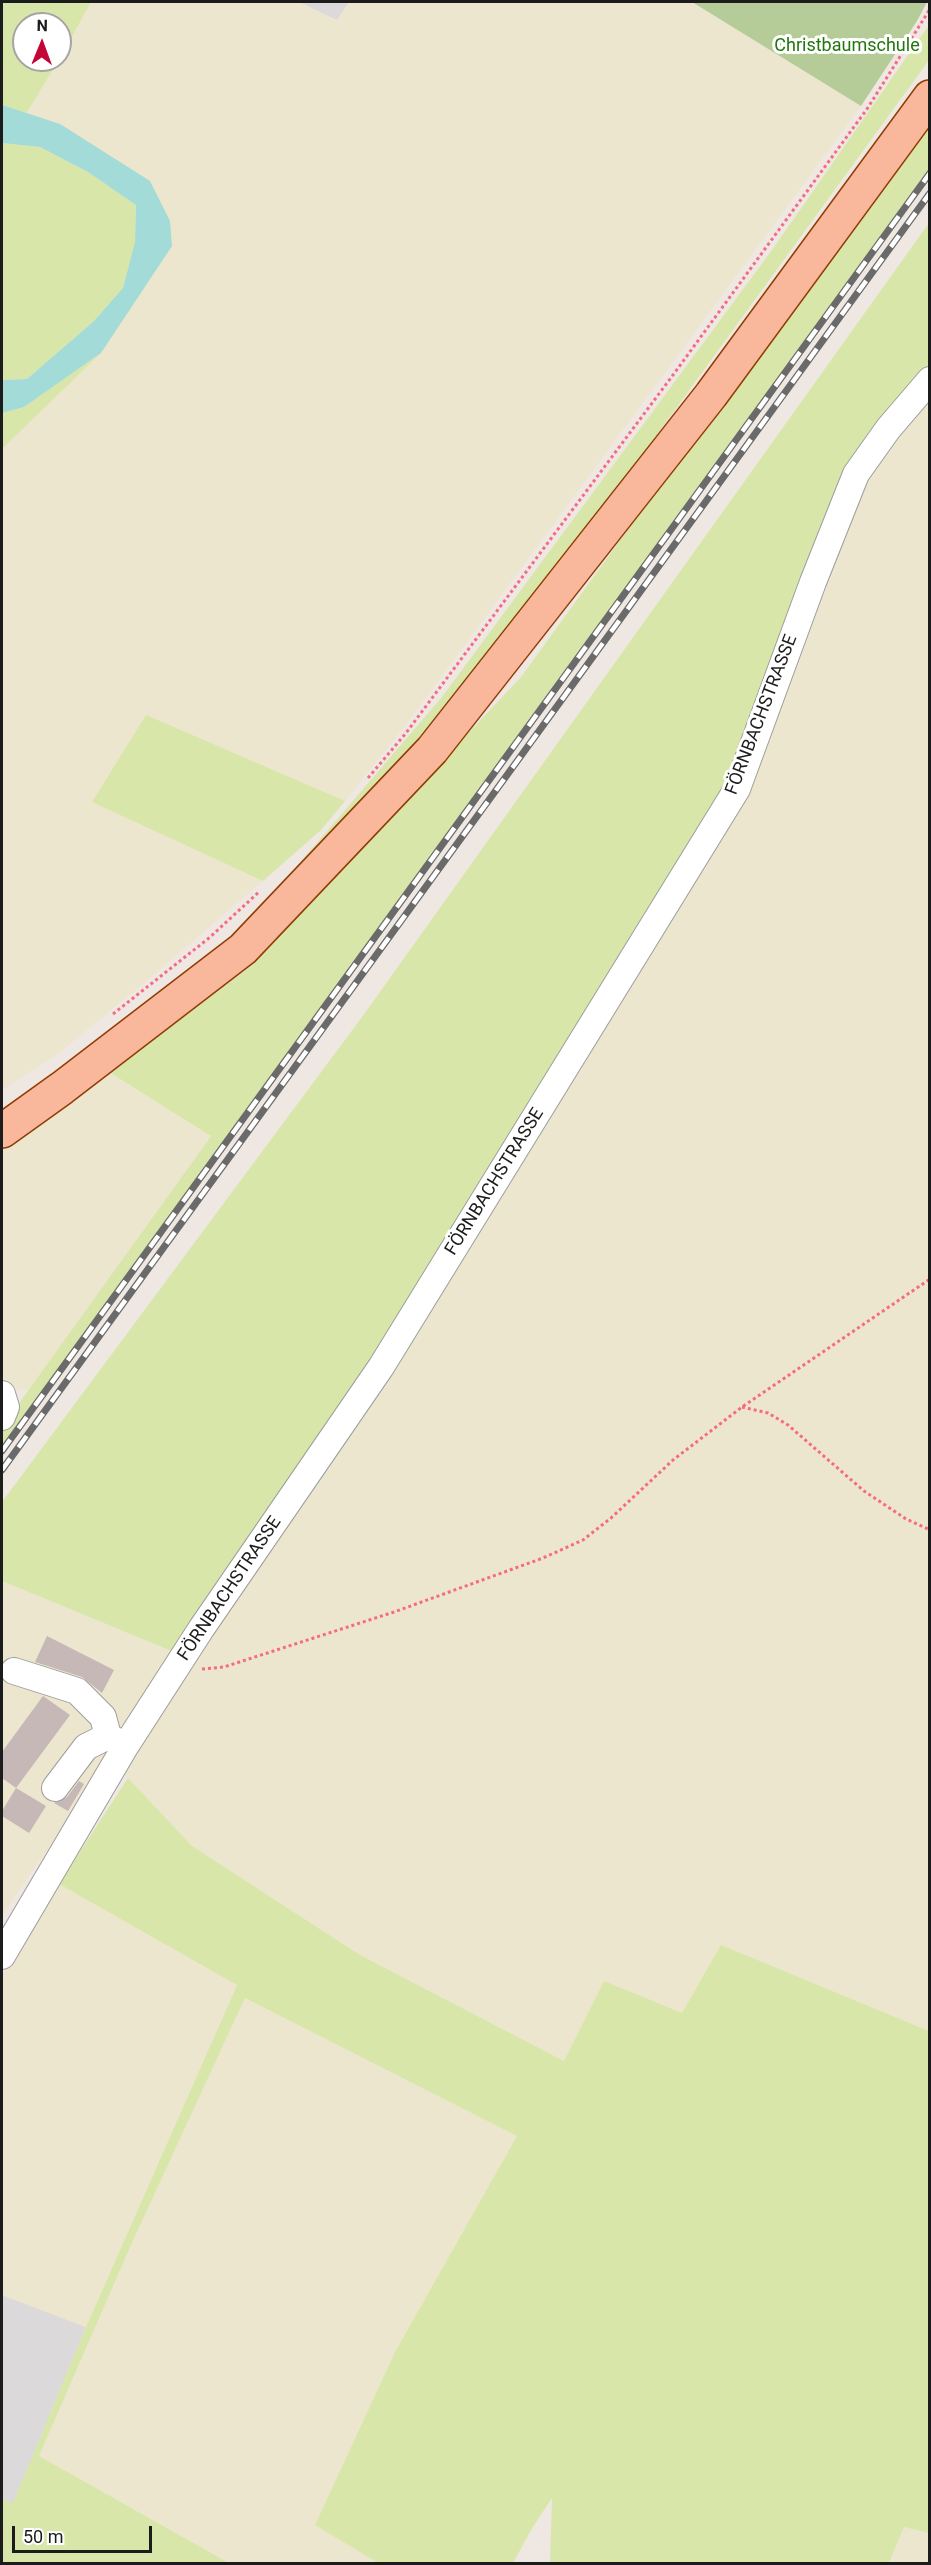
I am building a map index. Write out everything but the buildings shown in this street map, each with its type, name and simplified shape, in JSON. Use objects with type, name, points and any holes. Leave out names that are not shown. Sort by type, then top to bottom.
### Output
[{"type":"main road","points":[[2,1131],[62,1088],[243,949],[432,750],[711,395],[930,97]]},
{"type":"street","name":"FÖRNBACHSTRASSE","points":[[2,1956],[116,1742],[176,1671],[201,1629],[381,1367],[737,789],[813,582],[856,474],[888,429],[930,380]]},
{"type":"street","points":[[2,1394],[6,1407],[2,1417]]},
{"type":"street","points":[[14,1671],[77,1690],[103,1717],[116,1742],[86,1747],[55,1788]]},
{"type":"path","points":[[360,786],[406,734],[673,375],[867,109],[930,9]]},
{"type":"path","points":[[111,1016],[209,938],[266,886]]},
{"type":"path","points":[[176,1671],[224,1667],[394,1612],[543,1558],[583,1540],[611,1518],[673,1460],[742,1407],[930,1279]]},
{"type":"path","points":[[742,1407],[768,1413],[788,1425],[864,1491],[906,1519],[930,1530]]},
{"type":"shaded area","points":[[91,2],[299,2],[337,20],[349,2],[692,2],[861,106],[406,725],[345,801],[146,716],[93,802],[263,881],[55,1056],[2,1090],[2,449],[101,353],[60,124],[26,114],[52,72],[72,72],[72,38]]},
{"type":"shaded area","points":[[299,2],[349,2],[337,21]]},
{"type":"shaded area","points":[[929,371],[929,2031],[721,1946],[682,2014],[604,1981],[564,2061],[360,1955],[192,1846],[110,1759],[2,1915],[2,1581],[180,1655],[875,438]]},
{"type":"shaded area","points":[[109,1072],[211,1135],[30,1389],[18,1390],[2,1376],[2,1144]]},
{"type":"shaded area","points":[[59,1884],[237,1984],[86,2327],[2,2295],[2,1976]]},
{"type":"shaded area","points":[[245,1998],[518,2135],[395,2352],[316,2524],[380,2563],[229,2563],[39,2456],[131,2245]]},
{"type":"shaded area","points":[[2,2295],[86,2327],[13,2504],[2,2500]]},
{"type":"shaded area","points":[[904,2527],[929,2533],[929,2563],[889,2564]]},
{"type":"green space","points":[[2,2],[91,2],[72,37],[72,12],[12,12],[12,72],[52,72],[26,114],[2,105]]},
{"type":"green space","name":"Christbaumschule","points":[[692,2],[927,2],[861,106]]},
{"type":"green space","points":[[929,25],[929,60],[600,513],[444,716],[273,894],[442,697],[772,250]]},
{"type":"green space","points":[[929,114],[929,169],[2,1446],[2,1427],[211,1136],[109,1072],[246,970],[521,677]]},
{"type":"green space","points":[[2,143],[40,147],[88,172],[136,205],[135,242],[123,288],[94,321],[27,379],[2,380]]},
{"type":"green space","points":[[929,223],[929,371],[875,439],[740,773],[523,1132],[181,1655],[2,1581],[2,1502],[362,1017]]},
{"type":"green space","points":[[101,353],[2,449],[2,413],[24,407]]},
{"type":"green space","points":[[146,715],[345,801],[321,830],[263,881],[92,802]]},
{"type":"green space","points":[[128,1778],[192,1846],[360,1955],[564,2061],[604,1981],[682,2013],[721,1945],[929,2031],[929,2533],[904,2527],[889,2563],[550,2563],[552,2498],[513,2563],[380,2564],[315,2525],[395,2352],[517,2136],[245,1998],[131,2245],[39,2456],[229,2563],[2,2563],[2,2500],[13,2503],[86,2327],[237,1985],[59,1884]]},
{"type":"water","points":[[2,105],[60,124],[150,181],[170,221],[172,246],[101,353],[24,407],[2,413],[2,380],[27,379],[94,321],[123,288],[135,242],[136,205],[88,172],[40,147],[2,143]]},
{"type":"railway","points":[[2,1451],[930,173]]},
{"type":"railway","points":[[2,1470],[930,193]]}]
